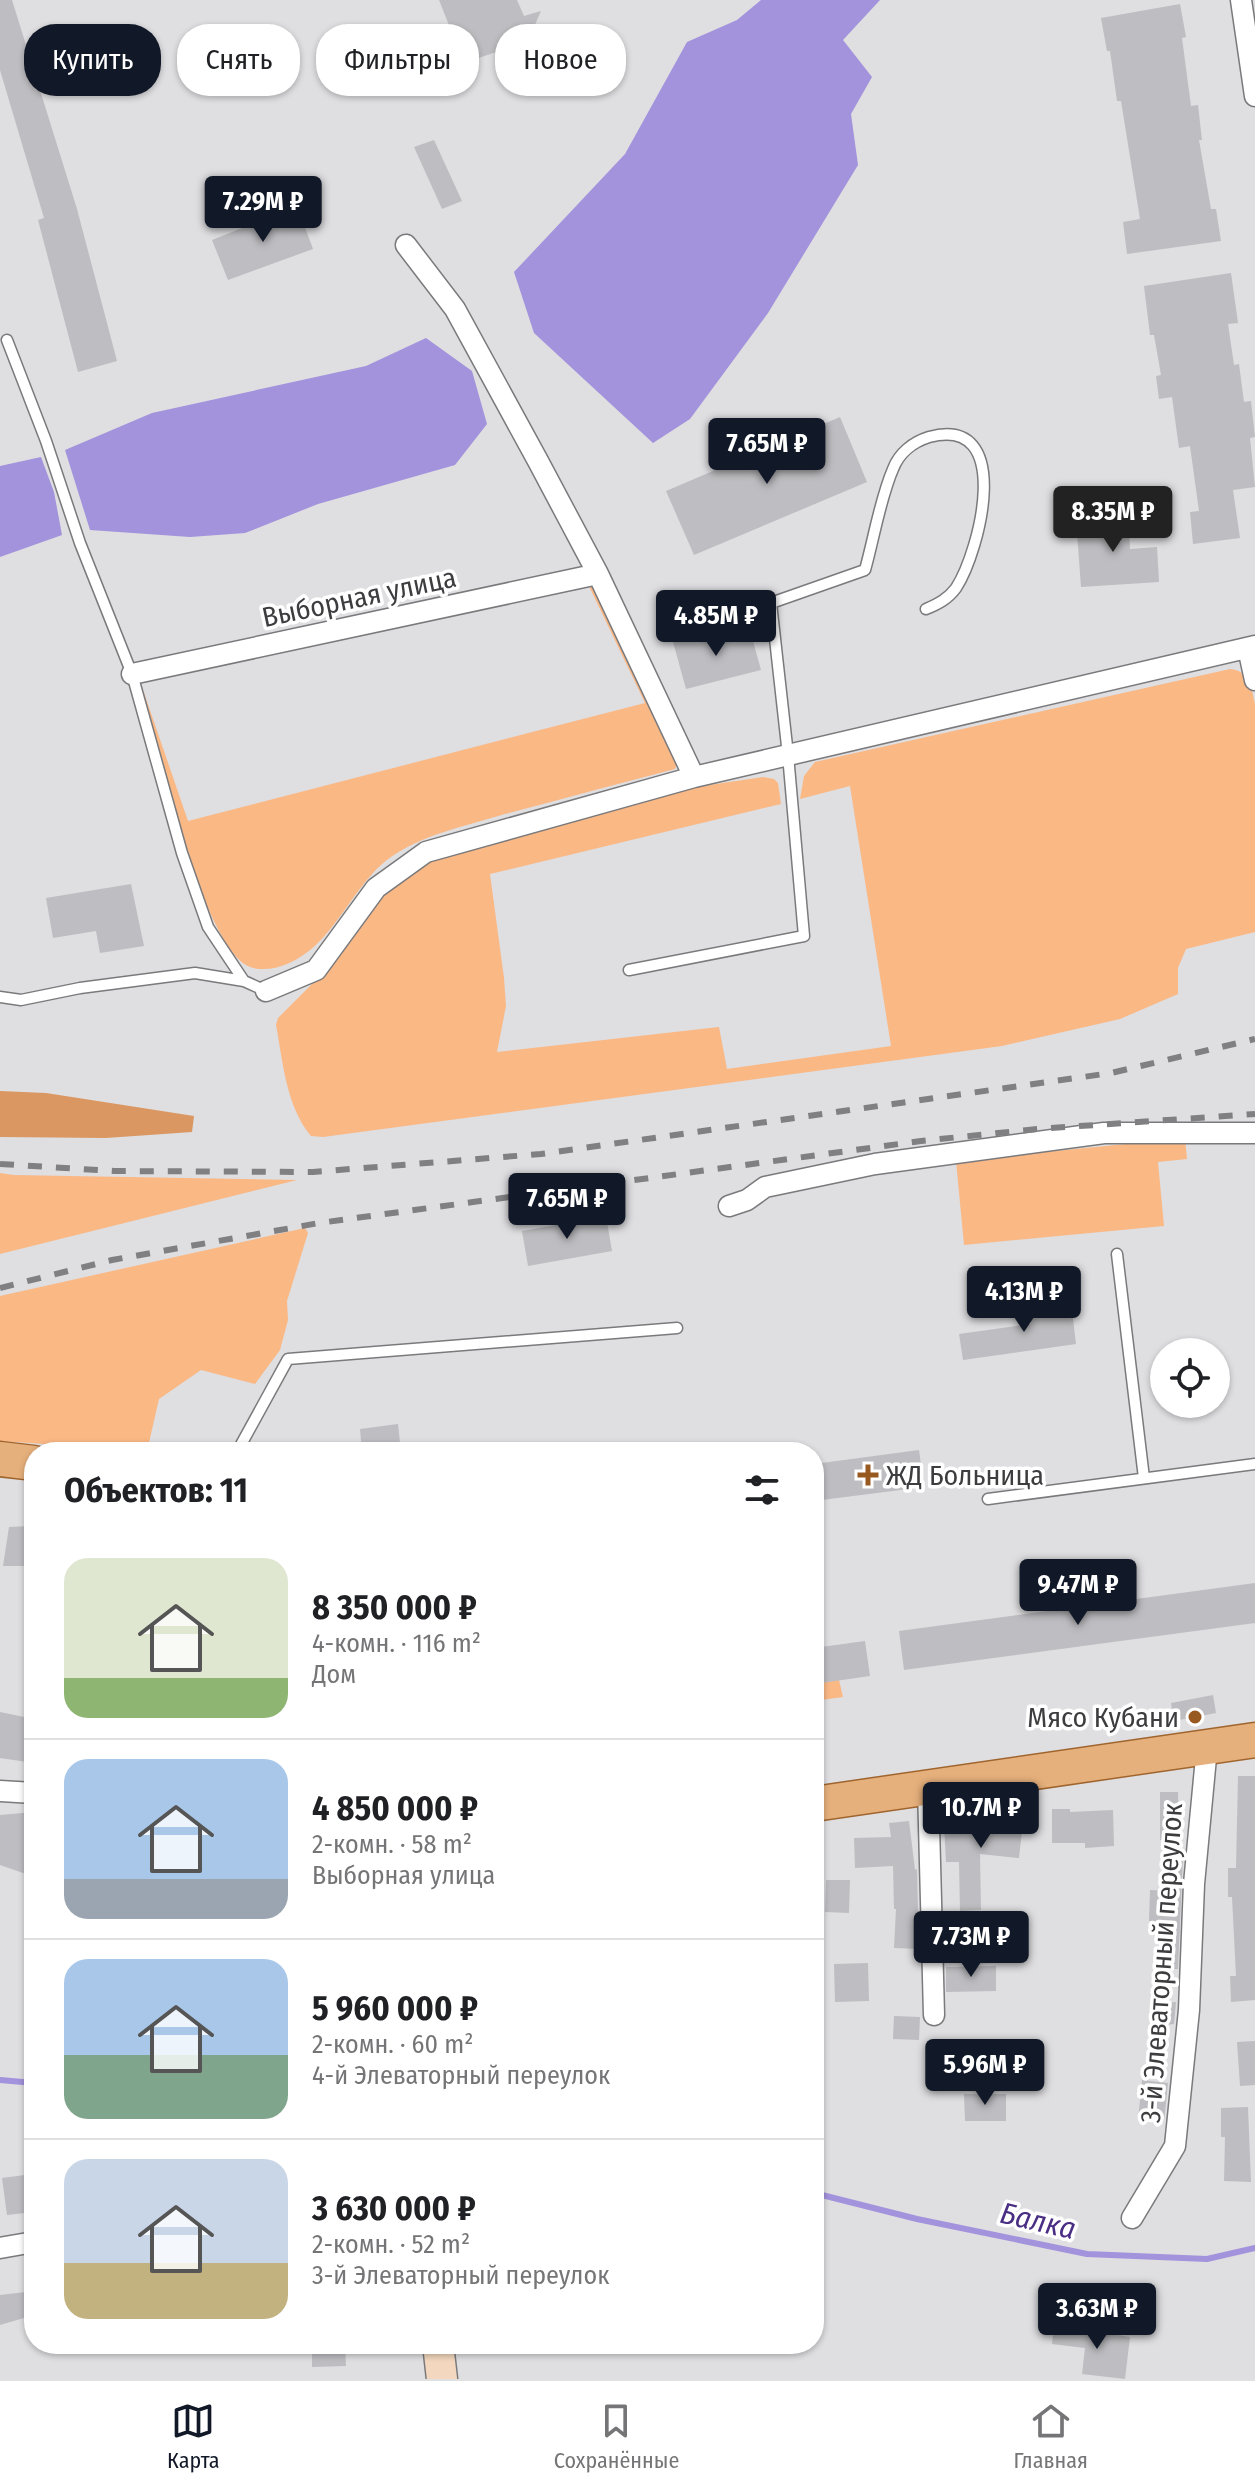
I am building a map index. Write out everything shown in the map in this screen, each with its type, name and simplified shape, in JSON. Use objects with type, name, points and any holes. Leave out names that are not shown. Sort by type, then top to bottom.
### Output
[{"type":"main road","points":[[0,1459],[24,1462]]},
{"type":"main road","points":[[824,1803],[1255,1740]]},
{"type":"main road","points":[[439,2354],[442,2379]]},
{"type":"street","points":[[1241,0],[1255,96]]},
{"type":"street","points":[[406,245],[455,309],[598,574],[694,777]]},
{"type":"street","name":"Выборная улица","points":[[132,674],[598,574]]},
{"type":"street","points":[[266,991],[316,970],[376,888],[426,852],[694,777],[1251,647],[1255,680]]},
{"type":"street","points":[[729,1206],[747,1200],[765,1187],[875,1164],[1104,1133],[1255,1133]]},
{"type":"street","name":"3-й Элеваторный переулок","points":[[1132,2218],[1175,2146],[1189,2010],[1194,1884],[1207,1747]]},
{"type":"street","points":[[928,1787],[934,2015]]},
{"type":"street","points":[[0,1791],[24,1792]]},
{"type":"street","points":[[0,2248],[24,2244]]},
{"type":"lane","points":[[7,340],[46,441],[80,543],[132,674],[182,853],[208,927],[244,981]]},
{"type":"lane","points":[[629,970],[804,936],[771,603],[865,570],[893,468],[913,443],[931,437],[954,435],[967,440],[977,451],[983,464],[985,481],[973,551],[964,574],[944,601],[926,609]]},
{"type":"lane","points":[[0,997],[21,1000],[80,988],[195,973],[244,981],[266,991]]},
{"type":"lane","points":[[1117,1254],[1144,1478]]},
{"type":"lane","points":[[242,1442],[288,1359],[677,1328]]},
{"type":"lane","points":[[988,1499],[1255,1464]]},
{"type":"shaded area","points":[[761,0],[880,0],[843,40],[872,77],[851,114],[858,165],[768,313],[690,419],[653,443],[534,333],[514,272],[625,154],[687,42],[737,20]]},
{"type":"shaded area","points":[[426,338],[472,371],[487,424],[455,465],[318,504],[245,533],[190,537],[90,530],[65,450],[152,413],[366,366]]},
{"type":"shaded area","points":[[41,457],[54,492],[62,535],[0,557],[0,466]]},
{"type":"shaded area","points":[[586,580],[591,580],[677,764],[675,769],[505,814],[422,840],[381,865],[332,927],[304,955],[272,968],[246,965],[229,947],[212,917],[197,879],[141,684],[188,821],[645,703]]},
{"type":"shaded area","points":[[1230,669],[1245,677],[1255,704],[1255,932],[1186,949],[1178,968],[1178,994],[1120,1019],[1002,1046],[323,1137],[311,1136],[296,1111],[284,1068],[276,1025],[278,1018],[321,975],[374,896],[415,863],[689,788],[763,777],[778,783],[781,804],[490,874],[506,1006],[497,1052],[719,1027],[727,1069],[891,1046],[850,786],[800,799],[804,776],[815,762]]},
{"type":"shaded area","points":[[0,1091],[46,1093],[194,1116],[192,1132],[106,1138],[0,1137]]},
{"type":"shaded area","points":[[1185,1138],[1187,1159],[1158,1162],[1164,1226],[964,1245],[956,1161]]},
{"type":"shaded area","points":[[0,1173],[14,1175],[297,1180],[0,1254]]},
{"type":"shaded area","points":[[305,1228],[308,1233],[287,1301],[288,1320],[280,1350],[255,1384],[201,1370],[159,1399],[149,1442],[0,1441],[0,1296]]},
{"type":"shaded area","points":[[839,1680],[843,1697],[824,1700],[824,1682]]},
{"type":"building","points":[[0,0],[12,0],[24,39],[24,96],[42,96],[77,209],[117,361],[78,372],[38,220],[44,218],[0,70]]},
{"type":"building","points":[[439,0],[517,0],[524,16],[541,11],[535,24],[495,24],[495,52],[479,58],[479,24],[449,24]]},
{"type":"building","points":[[1180,4],[1186,37],[1182,38],[1191,106],[1198,105],[1202,140],[1199,140],[1211,209],[1216,209],[1221,241],[1127,254],[1123,222],[1140,219],[1121,101],[1117,101],[1110,51],[1107,51],[1101,18]]},
{"type":"building","points":[[434,140],[462,201],[442,209],[414,147]]},
{"type":"building","points":[[297,206],[313,249],[228,280],[212,240]]},
{"type":"building","points":[[1231,273],[1238,323],[1228,324],[1234,365],[1239,364],[1244,402],[1251,401],[1255,437],[1250,438],[1255,487],[1233,490],[1240,538],[1193,544],[1190,512],[1199,511],[1190,446],[1179,448],[1172,397],[1159,399],[1156,376],[1161,375],[1154,335],[1150,335],[1144,286]]},
{"type":"building","points":[[840,417],[867,482],[694,555],[666,491]]},
{"type":"building","points":[[1128,516],[1130,549],[1157,547],[1159,582],[1081,587],[1076,519]]},
{"type":"building","points":[[750,630],[761,670],[686,689],[673,642]]},
{"type":"building","points":[[131,884],[144,946],[100,953],[96,931],[53,938],[46,898]]},
{"type":"building","points":[[606,1216],[612,1251],[528,1266],[522,1231]]},
{"type":"building","points":[[1071,1302],[1076,1344],[963,1360],[959,1334],[1031,1324],[1029,1308]]},
{"type":"building","points":[[398,1424],[400,1442],[361,1442],[360,1429]]},
{"type":"building","name":"ЖД Больница","points":[[919,1450],[924,1487],[824,1500],[824,1463]]},
{"type":"building","points":[[24,1526],[24,1566],[3,1566],[9,1527]]},
{"type":"building","points":[[1255,1583],[1255,1623],[904,1670],[899,1631]]},
{"type":"building","points":[[865,1641],[870,1676],[824,1683],[824,1647]]},
{"type":"building","points":[[1213,1695],[1216,1713],[1174,1721],[1171,1703]]},
{"type":"building","points":[[0,1712],[24,1717],[24,1762],[0,1758]]},
{"type":"building","points":[[1238,1776],[1255,1776],[1255,2000],[1231,2002],[1230,1976],[1236,1976],[1228,1868],[1236,1868]]},
{"type":"building","points":[[1160,1792],[1178,1792],[1179,1840],[1160,1840]]},
{"type":"building","points":[[1052,1809],[1070,1809],[1070,1812],[1113,1810],[1114,1846],[1085,1848],[1085,1843],[1052,1843]]},
{"type":"building","points":[[994,1810],[1024,1813],[1019,1858],[980,1854],[981,1910],[960,1911],[959,1862],[946,1862],[944,1824],[992,1822]]},
{"type":"building","points":[[24,1813],[24,1873],[0,1865],[0,1815]]},
{"type":"building","points":[[909,1821],[917,1869],[919,1949],[894,1948],[896,1909],[893,1866],[855,1868],[854,1838],[891,1837],[889,1823]]},
{"type":"building","points":[[1170,1858],[1183,1858],[1178,1969],[1166,1969],[1164,1922],[1149,1921],[1150,1890],[1169,1891]]},
{"type":"building","points":[[826,1880],[850,1880],[849,1913],[825,1912]]},
{"type":"building","points":[[868,1963],[869,2001],[835,2002],[834,1964]]},
{"type":"building","points":[[996,1966],[996,1991],[946,1992],[946,1967]]},
{"type":"building","points":[[1176,2002],[1174,2024],[1155,2026],[1153,2003]]},
{"type":"building","points":[[894,2016],[920,2017],[919,2040],[893,2039]]},
{"type":"building","points":[[1255,2041],[1255,2085],[1240,2086],[1237,2042]]},
{"type":"building","points":[[975,2042],[976,2067],[945,2069],[944,2044]]},
{"type":"building","points":[[1142,2080],[1168,2083],[1164,2122],[1138,2120]]},
{"type":"building","points":[[964,2094],[1006,2094],[1006,2121],[965,2121]]},
{"type":"building","points":[[1248,2107],[1251,2182],[1224,2181],[1225,2137],[1221,2137],[1221,2108]]},
{"type":"building","points":[[24,2175],[24,2213],[7,2215],[2,2178]]},
{"type":"building","points":[[24,2292],[24,2318],[0,2325],[0,2295]]},
{"type":"building","points":[[1054,2325],[1130,2337],[1125,2379],[1082,2374],[1085,2348],[1052,2344]]},
{"type":"building","points":[[312,2354],[345,2354],[346,2366],[312,2367]]},
{"type":"waterway","name":"Балка","points":[[0,2080],[24,2082]]},
{"type":"waterway","name":"Балка","points":[[824,2196],[917,2219],[1087,2254],[1207,2259],[1255,2248]]},
{"type":"railway","points":[[0,1164],[114,1171],[313,1172],[541,1154],[1111,1073],[1255,1039]]},
{"type":"railway","points":[[0,1288],[112,1260],[319,1223],[921,1141],[1037,1129],[1255,1114]]},
{"type":"place","name":"ЖД Больница","points":[[868,1475]]},
{"type":"place","name":"Мясо Кубани","points":[[1195,1717]]}]
